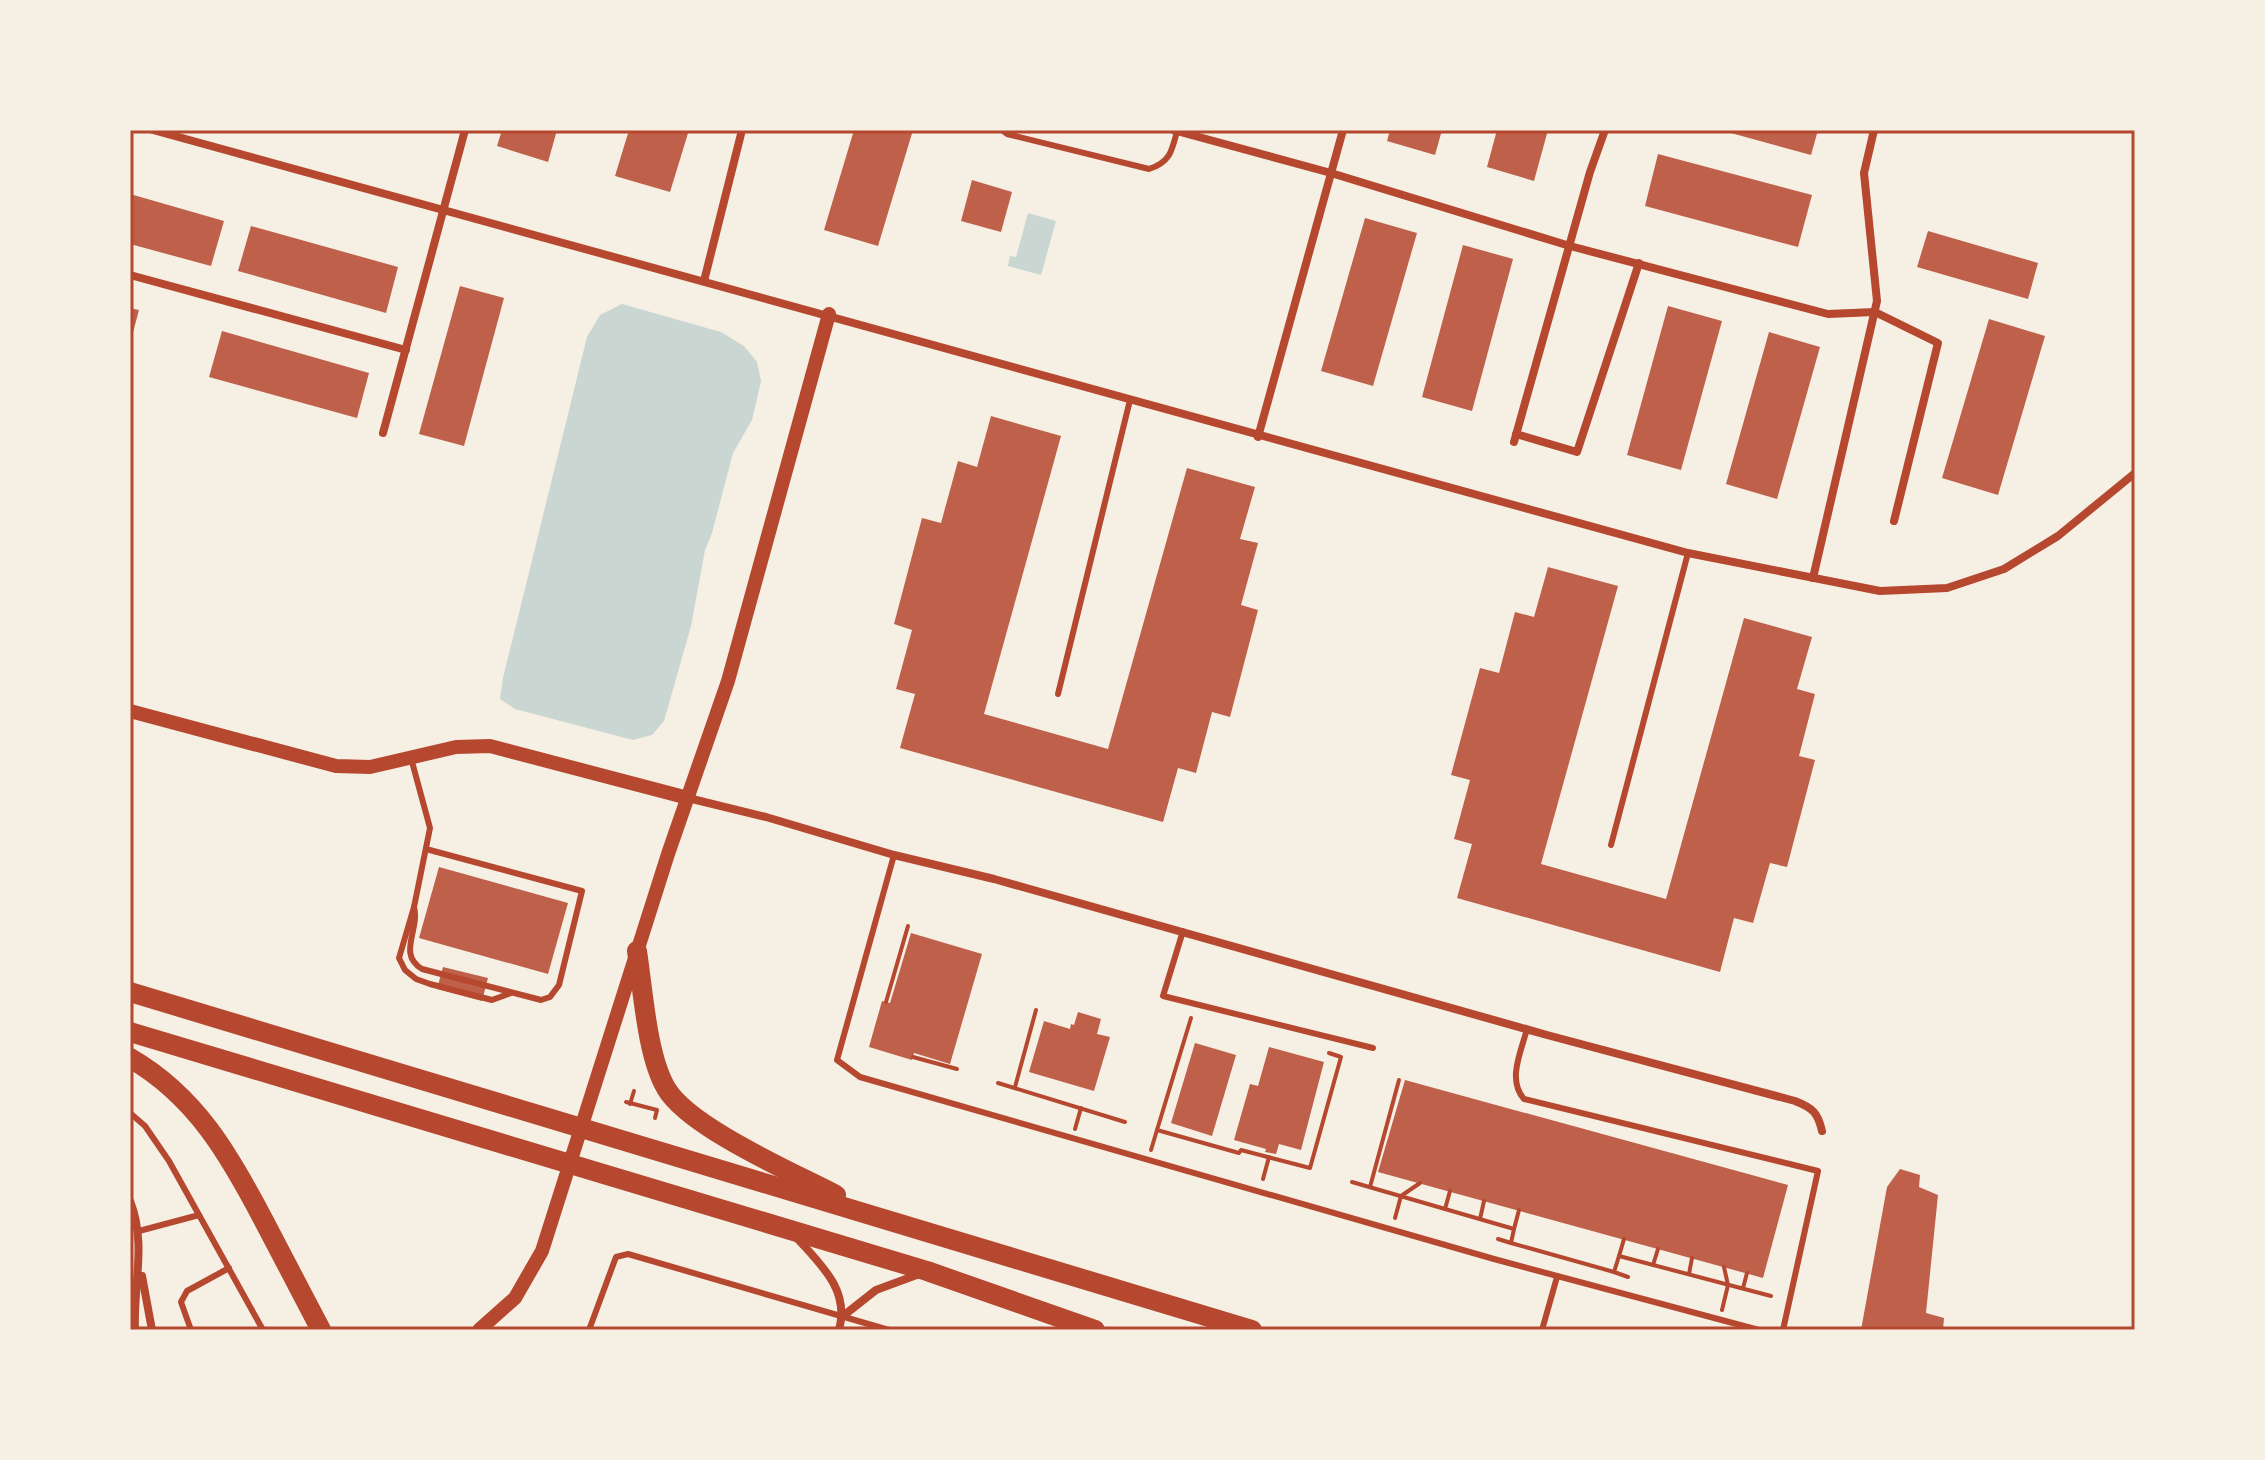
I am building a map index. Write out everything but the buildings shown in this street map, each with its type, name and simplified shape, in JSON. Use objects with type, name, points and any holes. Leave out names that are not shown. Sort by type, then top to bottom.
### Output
[{"type":"highway","points":[[637,951],[654,1057],[671,1096],[715,1131],[875,1215]]},
{"type":"highway","points":[[130,992],[1252,1330]]},
{"type":"highway","points":[[130,1032],[788,1228],[927,1271],[1091,1329]]},
{"type":"highway","points":[[130,1058],[174,1090],[214,1134],[246,1187],[321,1330]]},
{"type":"street","points":[[153,130],[829,314],[1258,437],[1494,498],[1688,553],[1880,591],[1947,588],[2004,569],[2058,536],[2135,473]]},
{"type":"street","points":[[383,433],[465,130]]},
{"type":"street","points":[[704,281],[742,130]]},
{"type":"street","points":[[1175,130],[1331,173],[1570,246],[1828,314],[1875,312],[1938,343],[1894,521]]},
{"type":"street","points":[[1258,437],[1343,130]]},
{"type":"street","points":[[1605,130],[1515,438],[1577,452],[1639,263]]},
{"type":"street","points":[[1813,578],[1877,301],[1864,173],[1874,130]]},
{"type":"street","points":[[130,275],[406,350]]},
{"type":"street","points":[[479,1330],[515,1298],[542,1251],[637,951],[728,681],[829,314]]},
{"type":"street","points":[[130,711],[336,766],[370,767],[456,747],[490,746],[994,879],[1795,1101],[1809,1106],[1818,1115],[1822,1131]]},
{"type":"street","points":[[130,1201],[139,1231],[135,1330]]},
{"type":"street","points":[[788,1228],[833,1279],[843,1316],[839,1330]]},
{"type":"street","points":[[140,1263],[152,1330]]},
{"type":"street","points":[[843,1316],[876,1290],[927,1271]]},
{"type":"lane","points":[[1002,130],[1007,134],[1149,169],[1162,164],[1171,155],[1175,130]]},
{"type":"lane","points":[[1058,694],[1130,400]]},
{"type":"lane","points":[[1611,845],[1688,553]]},
{"type":"lane","points":[[411,758],[430,828],[414,907],[399,958],[405,970],[416,979],[430,984],[492,1000],[511,993]]},
{"type":"lane","points":[[414,907],[417,918],[408,947],[414,964],[422,969],[541,1000],[550,997],[559,985],[582,891],[426,849]]},
{"type":"lane","points":[[894,855],[837,1060],[860,1077],[1557,1277],[1759,1330]]},
{"type":"lane","points":[[1183,931],[1163,996],[1373,1048]]},
{"type":"lane","points":[[1527,1029],[1515,1080],[1517,1092],[1524,1099],[1818,1171],[1783,1330]]},
{"type":"lane","points":[[130,1113],[145,1126],[169,1161],[263,1330]]},
{"type":"lane","points":[[139,1231],[199,1215]]},
{"type":"lane","points":[[589,1330],[616,1257],[628,1254],[889,1330]]},
{"type":"lane","points":[[191,1330],[181,1302],[187,1291],[229,1268]]},
{"type":"lane","points":[[1542,1330],[1557,1277]]},
{"type":"path","points":[[886,1002],[908,926]]},
{"type":"path","points":[[1015,1087],[1036,1010]]},
{"type":"path","points":[[1148,1160],[1191,1018]]},
{"type":"path","points":[[1157,1130],[1239,1153],[1241,1150],[1310,1168],[1341,1057],[1329,1053]]},
{"type":"path","points":[[913,1057],[957,1069]]},
{"type":"path","points":[[1370,1187],[1399,1080]]},
{"type":"path","points":[[998,1083],[1125,1122]]},
{"type":"path","points":[[634,1091],[628,1103],[657,1110],[655,1118]]},
{"type":"path","points":[[1072,1139],[1081,1108]]},
{"type":"path","points":[[1259,1192],[1269,1156]]},
{"type":"path","points":[[1352,1182],[1514,1229]]},
{"type":"path","points":[[1392,1230],[1401,1196],[1420,1183]]},
{"type":"path","points":[[1445,1209],[1450,1191]]},
{"type":"path","points":[[1480,1219],[1484,1201]]},
{"type":"path","points":[[1511,1243],[1519,1210]]},
{"type":"path","points":[[1498,1239],[1628,1277]]},
{"type":"path","points":[[1614,1272],[1624,1239]]},
{"type":"path","points":[[1653,1265],[1658,1249]]},
{"type":"path","points":[[1619,1256],[1771,1296]]},
{"type":"path","points":[[1689,1274],[1692,1258]]},
{"type":"path","points":[[1719,1320],[1728,1285],[1724,1267]]},
{"type":"path","points":[[1743,1288],[1747,1273]]},
{"type":"shaded area","points":[[1028,213],[1056,221],[1041,275],[1008,266],[1010,256],[1016,257]]},
{"type":"shaded area","points":[[622,304],[721,332],[744,346],[757,362],[761,381],[752,420],[733,453],[705,550],[691,626],[664,721],[652,735],[633,740],[515,709],[500,699],[587,337],[600,315]]}]
